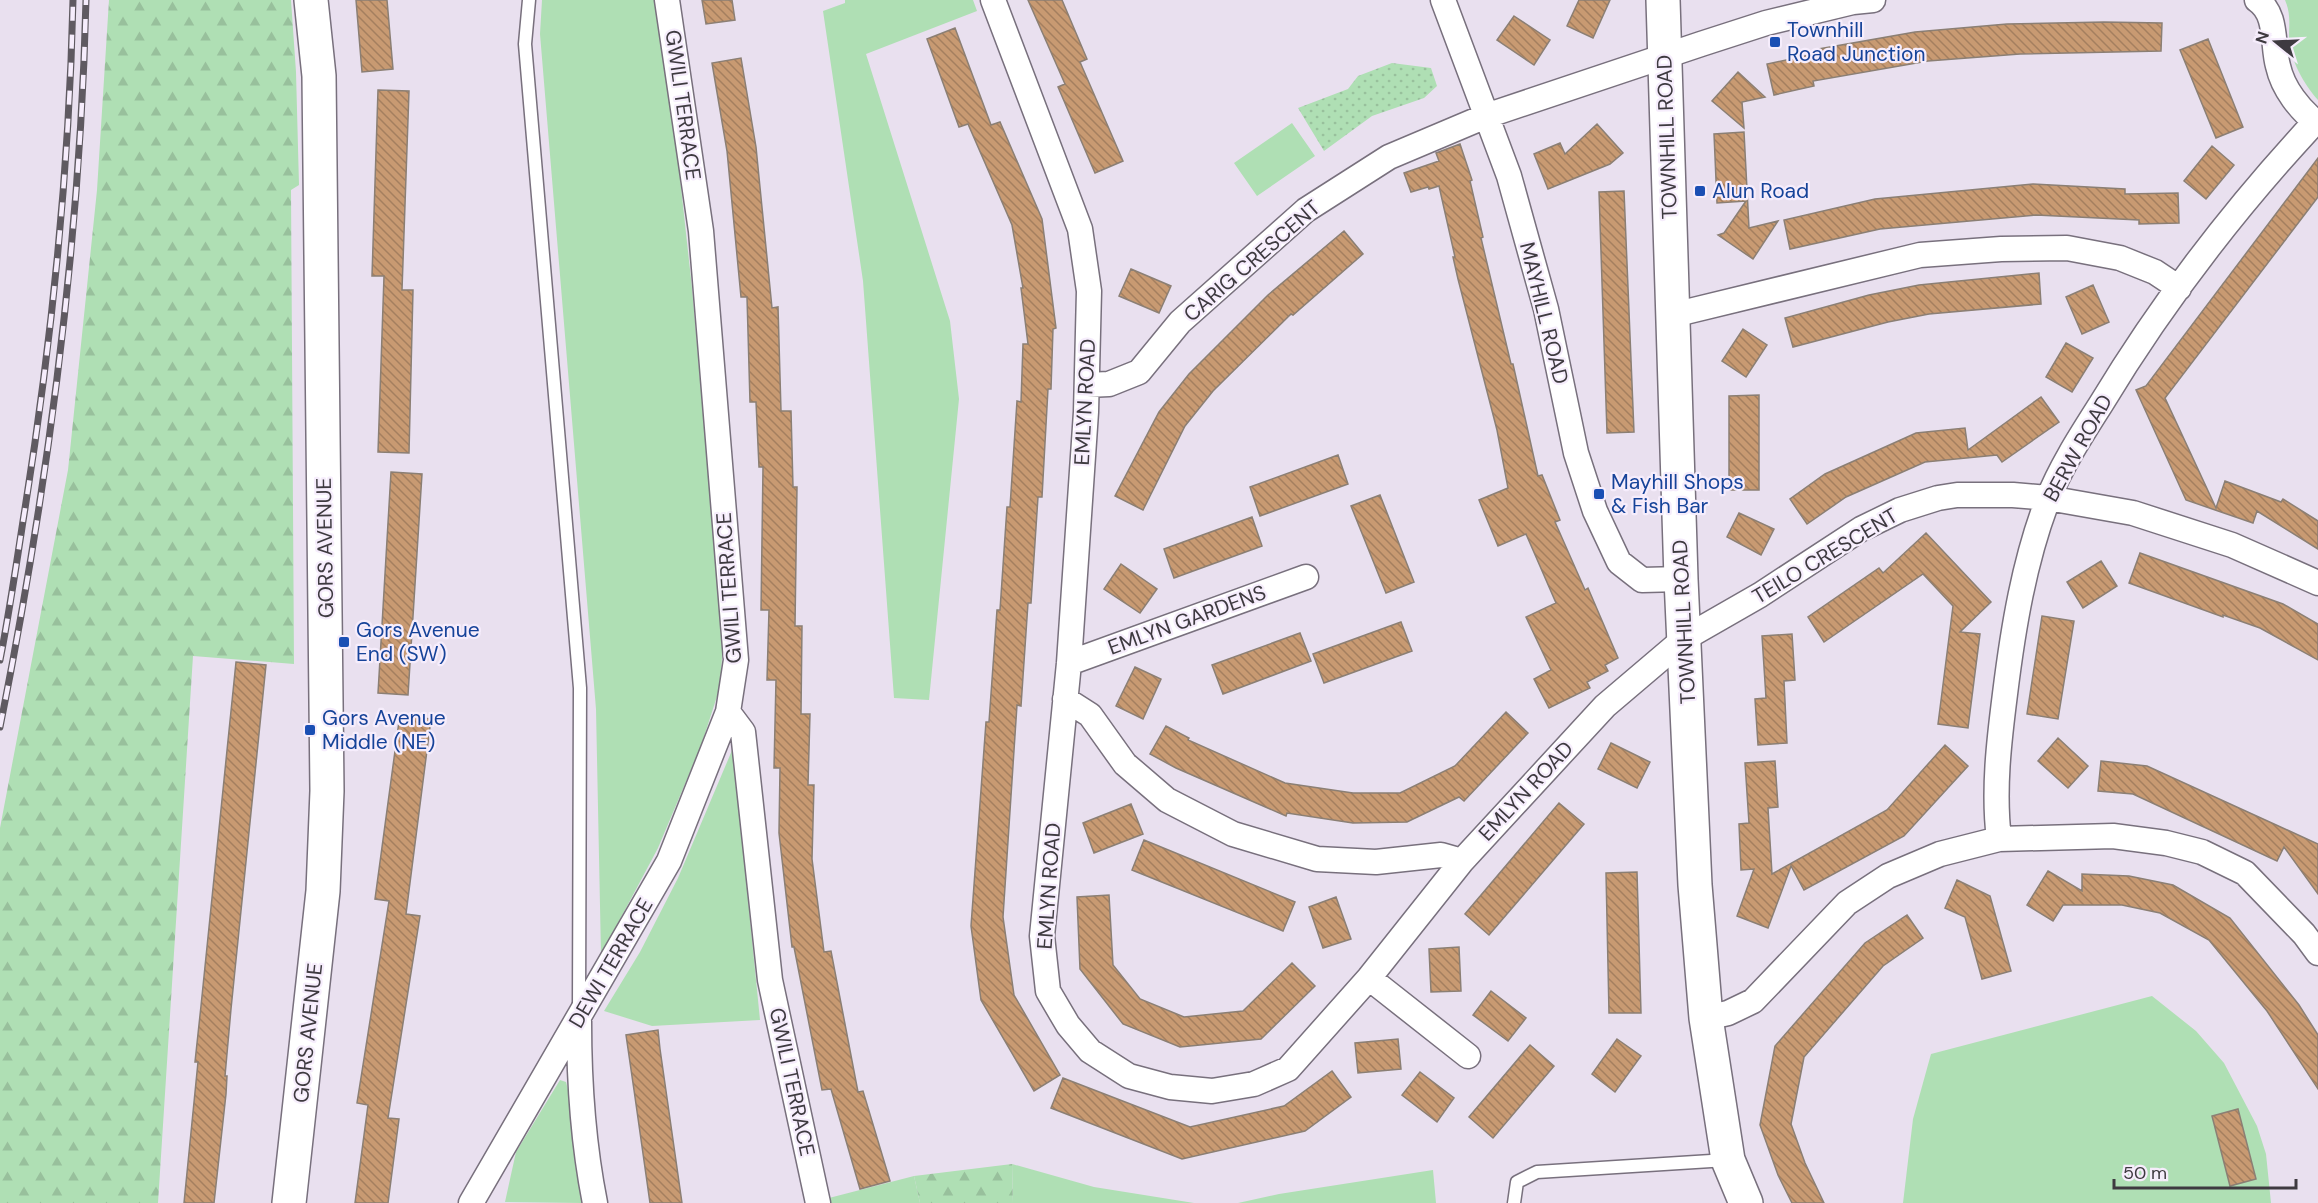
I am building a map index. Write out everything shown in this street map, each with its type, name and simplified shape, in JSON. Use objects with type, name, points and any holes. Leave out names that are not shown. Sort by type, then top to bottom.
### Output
[{"type":"street","name":"GORS AVENUE","points":[[289,1203],[323,891],[327,791],[319,76],[311,0]]},
{"type":"street","name":"GWILI TERRACE","points":[[667,0],[702,243],[736,660],[728,712],[743,732],[770,980],[818,1203]]},
{"type":"street","name":"EMLYN ROAD","points":[[993,0],[1080,229],[1089,291],[1087,385],[1069,663],[1041,936],[1048,991],[1068,1025],[1090,1051],[1130,1076],[1170,1086],[1212,1091],[1254,1084],[1288,1069],[1369,978],[1462,861],[1605,706],[1684,638]]},
{"type":"street","name":"MAYHILL ROAD","points":[[1443,0],[1509,176],[1546,309],[1576,453],[1595,511],[1618,562],[1642,580],[1682,579]]},
{"type":"street","name":"TOWNHILL ROAD","points":[[1663,0],[1684,638],[1695,885],[1706,1018],[1728,1160],[1746,1203]]},
{"type":"street","name":"CARIG CRESCENT","points":[[1087,385],[1109,384],[1139,372],[1180,322],[1306,210],[1389,157],[1486,116],[1766,23],[1873,0]]},
{"type":"street","points":[[2260,2],[2274,30],[2278,67],[2284,84],[2297,103],[2316,123]]},
{"type":"street","name":"BERW ROAD","points":[[1999,839],[1997,825],[1998,749],[2008,672],[2020,594],[2048,498],[2073,450],[2112,385],[2179,288],[2273,167],[2316,123]]},
{"type":"street","points":[[1673,315],[1920,255],[2001,249],[2067,248],[2120,258],[2155,272],[2179,288]]},
{"type":"street","name":"TEILO CRESCENT","points":[[1684,638],[1760,595],[1862,529],[1900,510],[1938,498],[1957,495],[2013,495],[2048,498],[2144,516],[2232,545],[2318,583]]},
{"type":"street","name":"EMLYN GARDENS","points":[[1069,663],[1306,577]]},
{"type":"street","points":[[1065,699],[1090,715],[1125,764],[1167,800],[1233,834],[1317,859],[1376,862],[1441,855],[1462,861]]},
{"type":"street","name":"DEWI TERRACE","points":[[471,1203],[669,861],[728,712]]},
{"type":"street","points":[[1706,1018],[1728,1013],[1753,1000],[1847,903],[1888,876],[1940,854],[1999,839],[2113,836],[2166,843],[2202,852],[2245,873],[2304,934],[2318,953]]},
{"type":"street","points":[[1369,978],[1468,1056]]},
{"type":"street","points":[[579,1019],[586,1160],[595,1203]]},
{"type":"lane","points":[[529,0],[525,44],[580,688],[579,1019]]},
{"type":"lane","points":[[1514,1203],[1517,1182],[1537,1173],[1728,1160]]},
{"type":"green space","points":[[109,0],[291,0],[296,72],[299,185],[291,190],[294,664],[193,656],[158,1203],[0,1203],[0,828],[68,470],[97,190]]},
{"type":"green space","points":[[542,0],[654,0],[671,96],[692,288],[723,643],[720,687],[701,746],[658,848],[601,955],[596,709],[540,34]]},
{"type":"green space","points":[[845,0],[973,0],[977,11],[866,54],[950,321],[959,399],[929,700],[894,698],[863,281],[823,11],[845,3]]},
{"type":"green space","points":[[2285,0],[2318,0],[2318,100],[2303,79],[2292,55],[2289,14]]},
{"type":"green space","points":[[1392,63],[1431,68],[1437,86],[1424,98],[1372,116],[1324,151],[1298,108],[1348,89],[1358,76]]},
{"type":"green space","points":[[1292,123],[1315,156],[1257,196],[1234,163]]},
{"type":"green space","points":[[733,748],[760,1020],[652,1026],[604,1011],[640,952],[678,878]]},
{"type":"green space","points":[[2152,996],[2196,1031],[2224,1063],[2257,1126],[2266,1154],[2271,1203],[1903,1203],[1913,1119],[1931,1054]]},
{"type":"green space","points":[[560,1080],[566,1082],[569,1094],[575,1164],[582,1203],[505,1202],[516,1152]]},
{"type":"green space","points":[[1012,1164],[1094,1187],[1194,1203],[1013,1203]]},
{"type":"green space","points":[[1012,1164],[1013,1203],[920,1203],[914,1176]]},
{"type":"green space","points":[[1433,1170],[1436,1203],[1238,1203],[1279,1194]]},
{"type":"green space","points":[[914,1176],[920,1203],[831,1203],[829,1198]]},
{"type":"building","points":[[356,0],[387,0],[393,69],[362,72]]},
{"type":"building","points":[[702,0],[732,0],[735,20],[706,24]]},
{"type":"building","points":[[1028,0],[1062,0],[1087,59],[1080,62],[1123,161],[1095,173],[1058,87],[1065,84]]},
{"type":"building","points":[[1579,0],[1610,0],[1593,38],[1567,26]]},
{"type":"building","points":[[1514,16],[1550,40],[1534,65],[1497,40]]},
{"type":"building","points":[[2162,23],[2161,51],[2020,54],[1928,61],[1813,81],[1814,86],[1774,95],[1767,64],[1819,53],[1819,49],[1915,32],[2007,24]]},
{"type":"building","points":[[955,28],[991,125],[1000,122],[1042,219],[1056,328],[1053,329],[1051,389],[1048,389],[1042,497],[1038,497],[1021,706],[1017,705],[1003,917],[1014,995],[1060,1075],[1034,1091],[981,1000],[971,926],[986,722],[989,722],[997,610],[1000,610],[1007,507],[1010,507],[1017,401],[1021,402],[1023,344],[1028,344],[1021,288],[1023,288],[1012,225],[968,124],[959,127],[927,39]]},
{"type":"building","points":[[2208,39],[2243,127],[2216,138],[2180,50]]},
{"type":"building","points":[[741,58],[756,147],[772,308],[778,307],[781,411],[791,411],[793,487],[797,487],[795,626],[802,626],[801,714],[810,714],[808,785],[814,785],[812,859],[824,952],[831,951],[858,1092],[863,1091],[890,1181],[860,1189],[831,1089],[822,1090],[794,947],[792,947],[779,833],[780,768],[774,768],[776,680],[767,680],[769,610],[761,610],[763,467],[759,467],[756,402],[750,402],[747,297],[741,297],[727,151],[712,63]]},
{"type":"building","points":[[1738,72],[1765,97],[1742,102],[1744,128],[1712,101]]},
{"type":"building","points":[[378,90],[409,91],[402,290],[413,290],[409,453],[378,452],[384,276],[372,276]]},
{"type":"building","points":[[1597,124],[1623,153],[1610,164],[1548,189],[1534,154],[1560,143],[1565,154]]},
{"type":"building","points":[[1744,132],[1749,228],[1778,221],[1753,259],[1718,235],[1724,233],[1746,201],[1717,203],[1714,134]]},
{"type":"building","points":[[1460,144],[1472,180],[1470,181],[1483,237],[1481,238],[1538,476],[1542,475],[1560,520],[1555,522],[1585,590],[1588,588],[1618,658],[1605,665],[1608,671],[1587,682],[1590,688],[1549,708],[1534,679],[1551,670],[1526,617],[1556,603],[1526,534],[1498,546],[1479,500],[1508,488],[1497,430],[1458,279],[1439,186],[1411,192],[1404,173],[1439,161],[1436,153]]},
{"type":"building","points":[[2212,146],[2234,165],[2206,199],[2184,181]]},
{"type":"building","points":[[2318,158],[2318,197],[2165,398],[2216,508],[2225,481],[2281,502],[2283,499],[2318,521],[2318,549],[2257,511],[2253,523],[2186,500],[2136,390],[2146,386]]},
{"type":"building","points":[[2033,184],[2125,189],[2125,194],[2178,193],[2179,223],[2139,224],[2139,220],[2036,215],[1880,229],[1790,249],[1784,220],[1875,199]]},
{"type":"building","points":[[1624,191],[1634,432],[1607,433],[1599,192]]},
{"type":"building","points":[[1344,231],[1363,254],[1293,315],[1291,314],[1213,391],[1185,426],[1143,510],[1115,496],[1159,412],[1189,374],[1268,295]]},
{"type":"building","points":[[1131,269],[1171,286],[1159,313],[1119,296]]},
{"type":"building","points":[[2039,273],[2041,304],[1929,314],[1888,322],[1793,347],[1785,318],[1869,295],[1919,285]]},
{"type":"building","points":[[2093,285],[2109,322],[2082,334],[2066,297]]},
{"type":"building","points":[[1743,329],[1767,345],[1746,377],[1722,361]]},
{"type":"building","points":[[2066,343],[2093,358],[2072,392],[2046,377]]},
{"type":"building","points":[[1759,395],[1759,490],[1729,490],[1729,396]]},
{"type":"building","points":[[2041,397],[2059,422],[2002,462],[1997,455],[1925,462],[1846,497],[1807,524],[1790,499],[1825,474],[1916,433],[1965,428],[1968,450]]},
{"type":"building","points":[[1338,455],[1348,484],[1260,516],[1250,487]]},
{"type":"building","points":[[391,472],[422,474],[408,695],[378,693]]},
{"type":"building","points":[[1380,495],[1414,582],[1386,593],[1351,506]]},
{"type":"building","points":[[1739,513],[1774,529],[1761,555],[1727,537]]},
{"type":"building","points":[[1252,517],[1262,546],[1174,578],[1164,549]]},
{"type":"building","points":[[1926,533],[1991,602],[1960,632],[1980,634],[1968,728],[1938,724],[1953,606],[1923,574],[1824,642],[1808,617],[1879,568],[1883,573]]},
{"type":"building","points":[[2140,553],[2283,604],[2318,624],[2318,660],[2260,628],[2129,583]]},
{"type":"building","points":[[2101,561],[2117,586],[2083,608],[2067,582]]},
{"type":"building","points":[[1121,564],[1157,589],[1140,613],[1104,589]]},
{"type":"building","points":[[2042,616],[2074,621],[2058,719],[2027,714]]},
{"type":"building","points":[[1401,622],[1412,651],[1324,683],[1313,654]]},
{"type":"building","points":[[1300,633],[1311,661],[1223,694],[1212,665]]},
{"type":"building","points":[[1792,634],[1795,680],[1784,681],[1787,743],[1758,745],[1755,699],[1766,698],[1762,636]]},
{"type":"building","points":[[236,662],[266,665],[231,1009],[225,1076],[227,1076],[226,1094],[214,1203],[184,1203],[198,1062],[195,1062]]},
{"type":"building","points":[[1135,667],[1161,679],[1143,719],[1116,706]]},
{"type":"building","points":[[1506,712],[1528,733],[1464,801],[1459,797],[1407,822],[1353,823],[1287,813],[1286,816],[1176,768],[1150,754],[1166,726],[1189,738],[1188,740],[1285,783],[1353,793],[1400,793],[1455,766]]},
{"type":"building","points":[[400,714],[431,719],[406,914],[420,916],[388,1118],[399,1119],[388,1203],[355,1203],[368,1105],[357,1103],[389,901],[375,899]]},
{"type":"building","points":[[2058,738],[2088,766],[2068,788],[2038,761]]},
{"type":"building","points":[[1611,743],[1650,762],[1637,788],[1598,769]]},
{"type":"building","points":[[1945,745],[1968,766],[1904,836],[1804,890],[1791,866],[1768,928],[1737,916],[1754,869],[1741,870],[1739,824],[1749,823],[1745,763],[1775,761],[1778,807],[1768,808],[1772,874],[1887,810]]},
{"type":"building","points":[[2101,761],[2147,766],[2318,844],[2318,894],[2284,847],[2277,861],[2133,794],[2098,791]]},
{"type":"building","points":[[1559,803],[1584,824],[1489,935],[1465,914]]},
{"type":"building","points":[[1131,804],[1143,834],[1094,853],[1083,823]]},
{"type":"building","points":[[1144,840],[1295,902],[1283,931],[1132,870]]},
{"type":"building","points":[[2048,871],[2082,891],[2082,874],[2129,876],[2173,885],[2230,918],[2299,1005],[2318,1035],[2318,1089],[2267,1011],[2209,940],[2160,913],[2122,905],[2063,905],[2053,921],[2027,905]]},
{"type":"building","points":[[1637,872],[1641,1013],[1609,1013],[1606,873]]},
{"type":"building","points":[[1957,880],[1990,896],[2011,971],[1982,979],[1965,917],[1945,908]]},
{"type":"building","points":[[1109,895],[1113,965],[1140,999],[1184,1017],[1243,1011],[1292,963],[1315,986],[1261,1039],[1180,1047],[1123,1024],[1080,969],[1077,897]]},
{"type":"building","points":[[1336,897],[1351,939],[1323,948],[1309,907]]},
{"type":"building","points":[[1907,915],[1923,938],[1883,966],[1804,1057],[1791,1124],[1805,1163],[1824,1203],[1792,1203],[1778,1175],[1760,1125],[1775,1046],[1865,943]]},
{"type":"building","points":[[1459,947],[1461,991],[1431,992],[1429,949]]},
{"type":"building","points":[[1491,991],[1526,1018],[1508,1041],[1473,1015]]},
{"type":"building","points":[[658,1030],[682,1203],[650,1203],[626,1035]]},
{"type":"building","points":[[1398,1039],[1401,1069],[1358,1073],[1355,1043]]},
{"type":"building","points":[[1617,1039],[1641,1056],[1615,1092],[1592,1074]]},
{"type":"building","points":[[1530,1045],[1554,1066],[1493,1138],[1469,1117]]},
{"type":"building","points":[[1332,1071],[1351,1097],[1305,1131],[1182,1159],[1051,1108],[1063,1078],[1190,1127],[1284,1106]]},
{"type":"building","points":[[1420,1072],[1454,1098],[1437,1122],[1402,1095]]},
{"type":"building","points":[[2238,1109],[2256,1179],[2230,1186],[2212,1116]]},
{"type":"railway","points":[[0,660],[33,456],[50,326],[63,196],[73,0]]},
{"type":"railway","points":[[0,727],[33,546],[59,365],[77,183],[86,0]]},
{"type":"place","name":"Townhill Road Junction","points":[[1775,42]]},
{"type":"place","name":"Alun Road","points":[[1700,191]]},
{"type":"place","name":"Mayhill Shops & Fish Bar","points":[[1599,494]]},
{"type":"place","name":"Gors Avenue End (SW)","points":[[344,642]]},
{"type":"place","name":"Gors Avenue Middle (NE)","points":[[310,730]]}]
